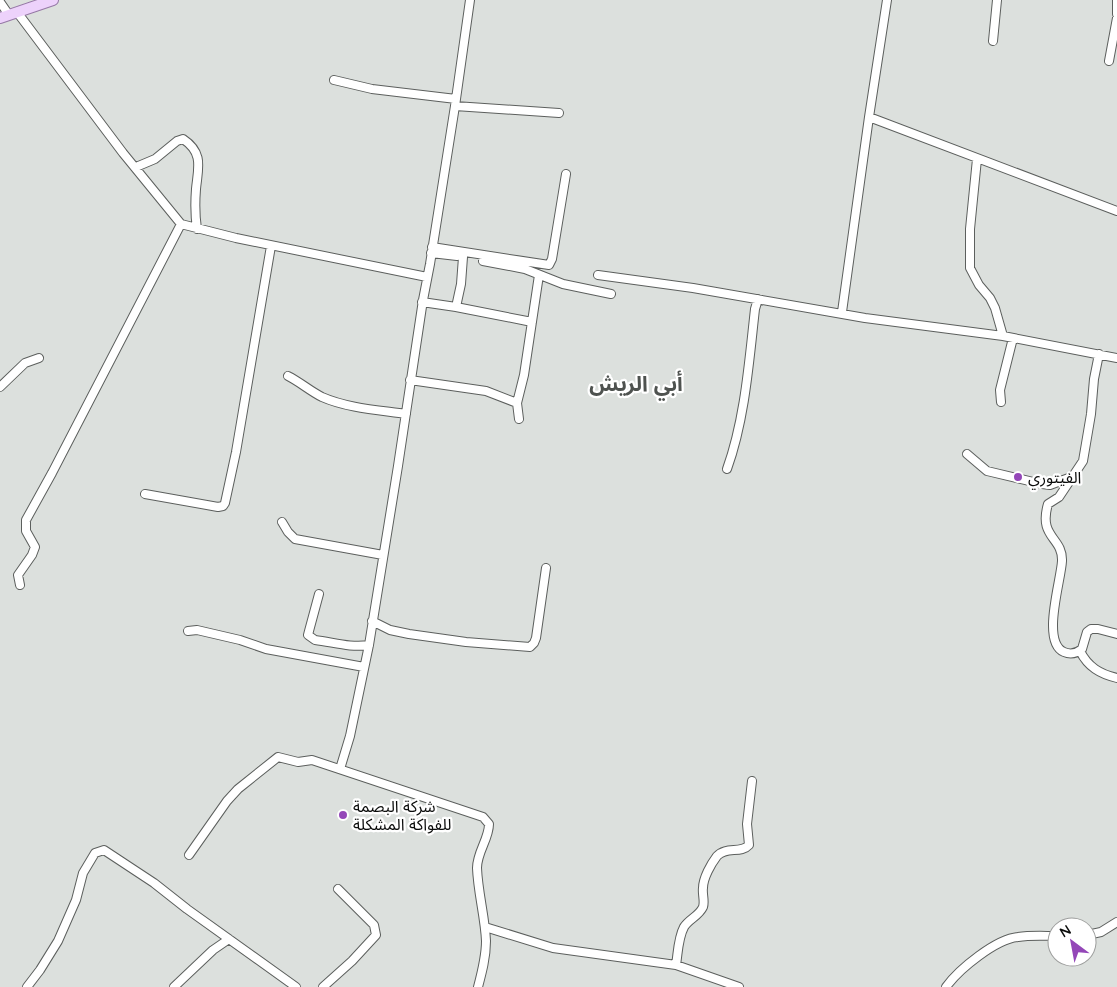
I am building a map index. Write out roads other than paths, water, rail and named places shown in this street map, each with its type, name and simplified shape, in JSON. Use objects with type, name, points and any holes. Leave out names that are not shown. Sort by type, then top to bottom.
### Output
[{"type":"main road","points":[[9,15],[53,0]]},
{"type":"street","points":[[340,769],[350,736],[372,621],[406,414],[422,302],[456,102],[470,0]]},
{"type":"street","points":[[842,312],[887,0]]},
{"type":"street","points":[[993,41],[997,0]]},
{"type":"street","points":[[1117,0],[1117,14]]},
{"type":"street","points":[[0,2],[9,15],[40,45],[181,224],[271,246],[427,277]]},
{"type":"street","points":[[1109,61],[1117,18]]},
{"type":"street","points":[[334,80],[372,89],[456,102],[559,113]]},
{"type":"street","points":[[869,117],[1117,211]]},
{"type":"street","points":[[136,168],[155,159],[177,141],[183,139],[186,141],[196,152],[200,166],[196,188],[195,210],[197,229]]},
{"type":"street","points":[[977,158],[970,229],[970,268],[978,285],[990,298],[995,308],[1003,336]]},
{"type":"street","points":[[432,250],[549,265],[552,259],[566,174]]},
{"type":"street","points":[[20,585],[18,575],[32,555],[35,547],[26,531],[26,520],[181,224]]},
{"type":"street","points":[[145,494],[218,507],[225,504],[236,452],[271,246]]},
{"type":"street","points":[[432,250],[519,267],[562,284],[611,294]]},
{"type":"street","points":[[456,307],[461,284],[463,257]]},
{"type":"street","points":[[518,419],[517,403],[524,375],[539,275]]},
{"type":"street","points":[[598,275],[693,288],[842,312],[865,318],[1003,336],[1117,358]]},
{"type":"street","points":[[727,470],[736,443],[758,299]]},
{"type":"street","points":[[422,302],[532,322]]},
{"type":"street","points":[[1001,402],[1000,390],[1013,338]]},
{"type":"street","points":[[1099,354],[1094,379],[1086,450],[1081,467],[1059,497],[1048,504],[1045,520],[1046,526],[1062,554],[1053,620],[1054,642],[1065,653],[1074,653],[1080,651],[1083,647],[1087,632],[1091,629],[1095,628],[1117,634]]},
{"type":"street","points":[[0,387],[30,360],[39,358]]},
{"type":"street","points":[[288,376],[331,400],[358,407],[406,414]]},
{"type":"street","points":[[410,380],[486,391],[517,403]]},
{"type":"street","points":[[967,454],[988,471],[1042,484],[1050,485],[1074,476]]},
{"type":"street","points":[[282,522],[295,539],[383,555]]},
{"type":"street","points":[[372,621],[390,630],[409,634],[466,642],[530,647],[536,638],[546,568]]},
{"type":"street","points":[[319,594],[308,634],[310,638],[358,647],[368,644]]},
{"type":"street","points":[[188,631],[196,630],[240,640],[266,649],[364,667]]},
{"type":"street","points":[[1080,651],[1091,667],[1117,678]]},
{"type":"street","points":[[189,855],[227,801],[238,789],[275,758],[298,762],[312,760],[483,818],[487,820],[489,828],[480,850],[477,868],[486,943],[478,987]]},
{"type":"street","points":[[676,965],[684,926],[700,912],[703,906],[703,883],[718,854],[725,850],[744,849],[749,845],[747,824],[752,781]]},
{"type":"street","points":[[27,987],[58,941],[76,900],[84,873],[95,853],[104,850],[296,987]]},
{"type":"street","points":[[323,987],[334,979],[374,938],[376,932],[374,925],[338,889]]},
{"type":"street","points":[[1097,933],[1117,922]]},
{"type":"street","points":[[485,928],[553,948],[676,965],[739,987]]},
{"type":"street","points":[[946,987],[957,974],[1002,942],[1017,937],[1047,936]]},
{"type":"street","points":[[174,987],[213,950],[229,939]]},
{"type":"place","name":"الفيتوري","points":[[1018,477]]},
{"type":"place","name":"شركة البصمة للفواكة المشكلة","points":[[343,815]]},
{"type":"district","name":"أبي الريش","points":[[636,384]]}]
